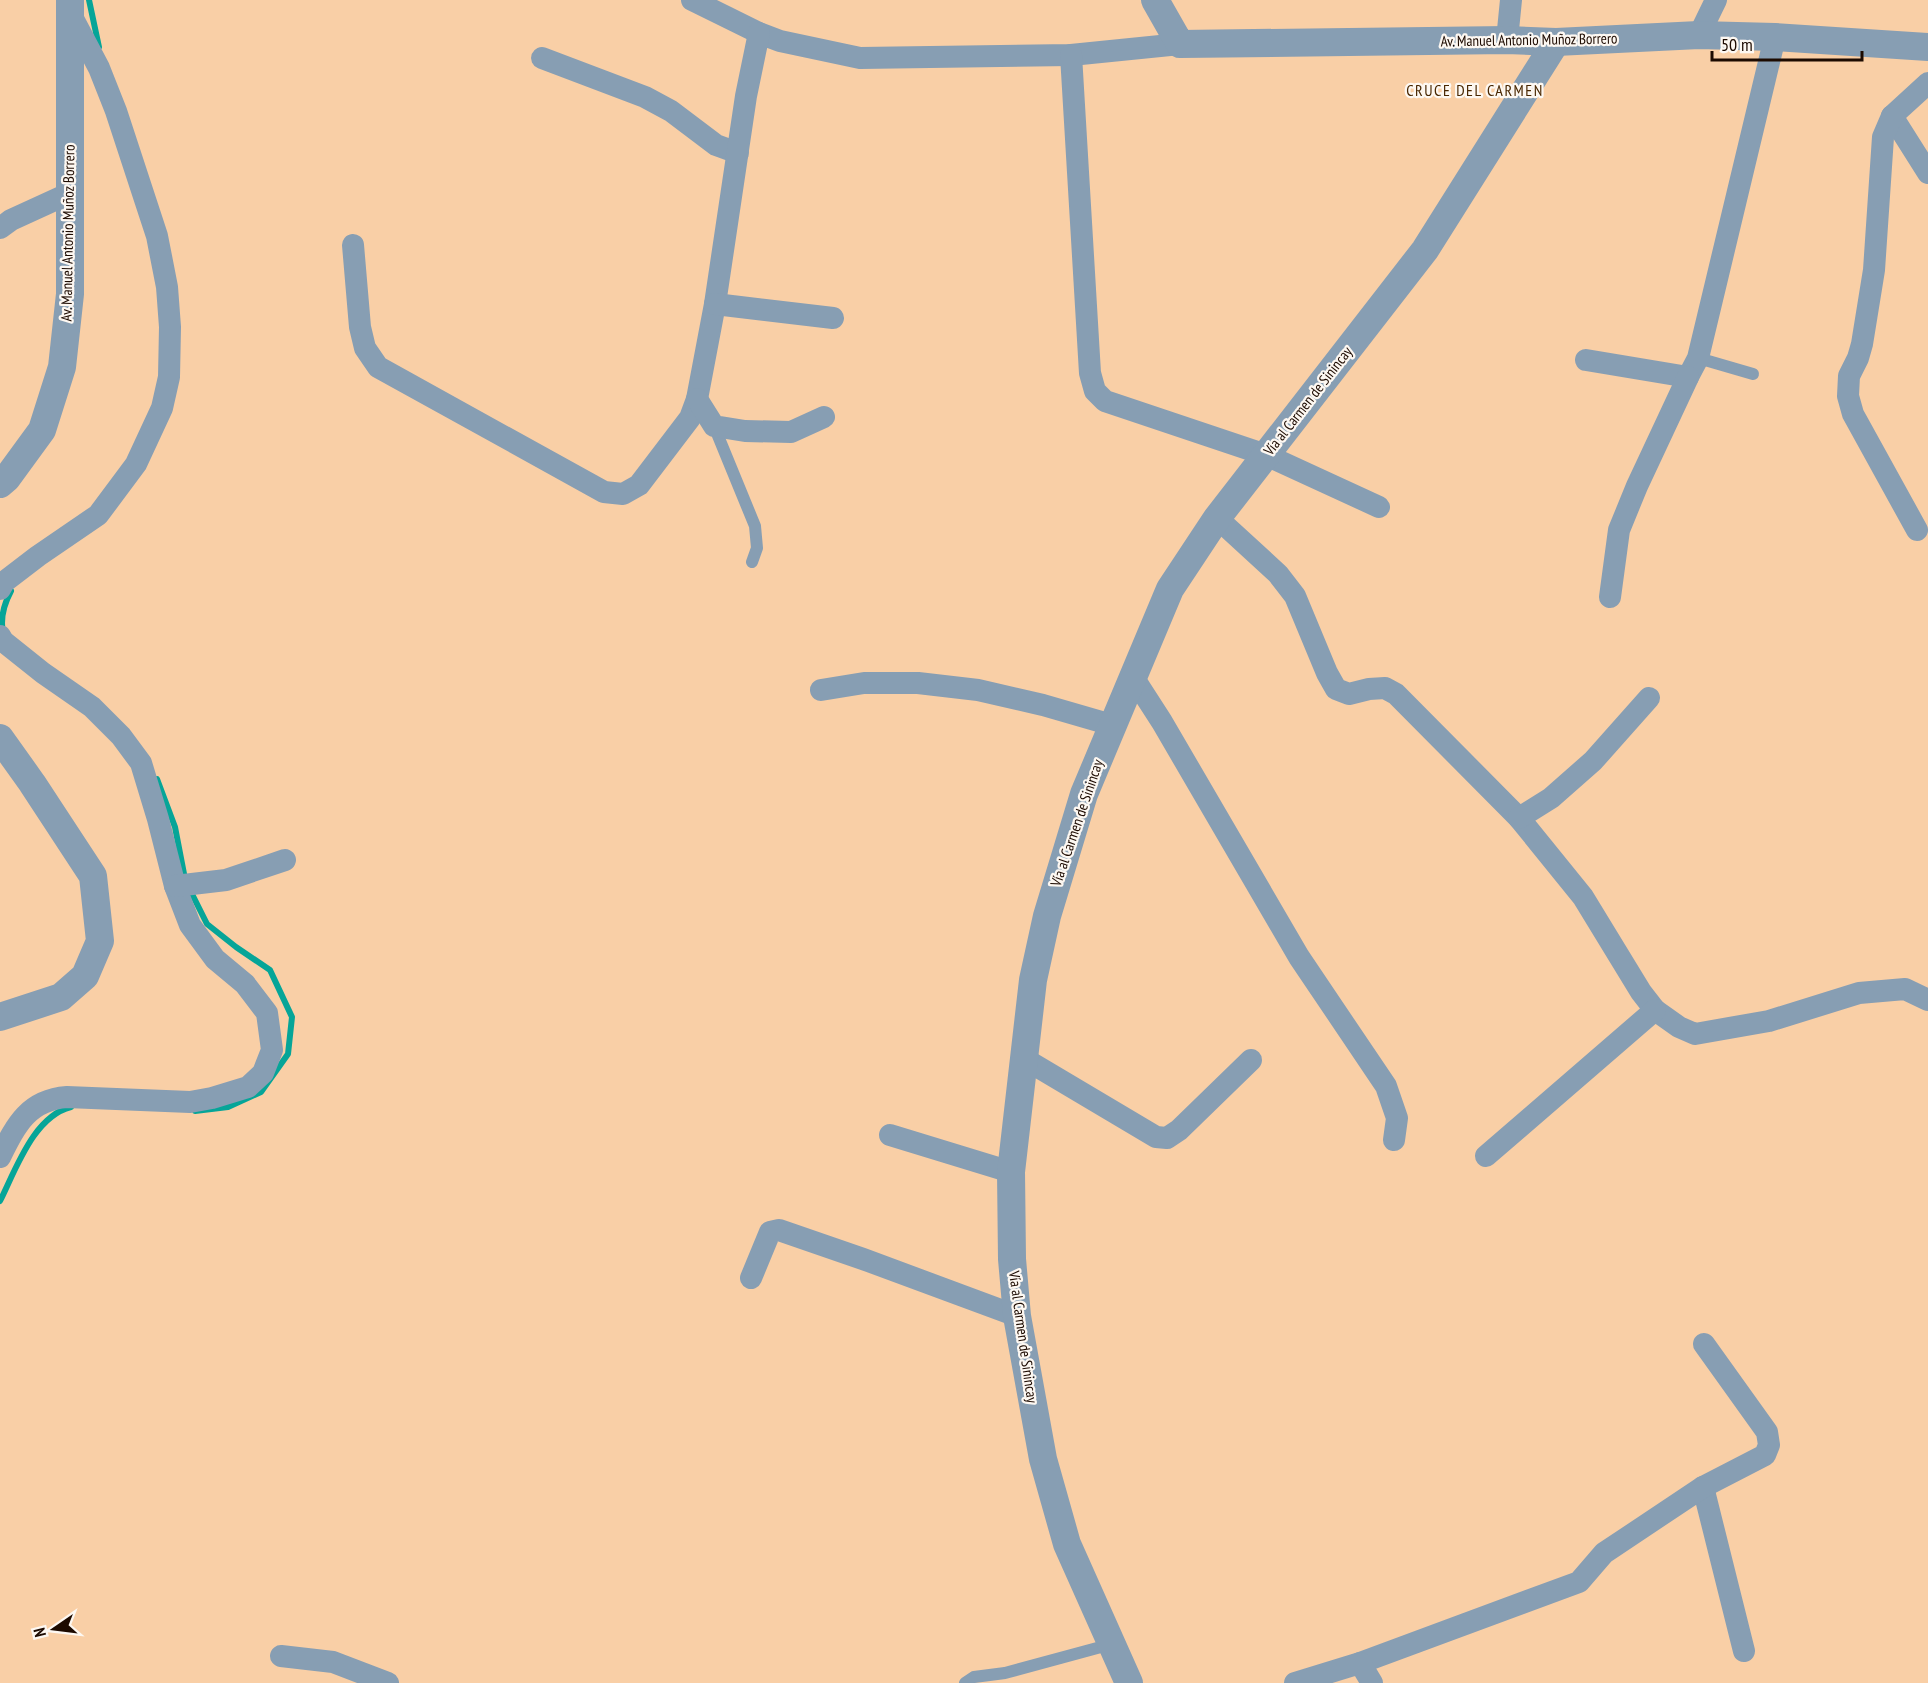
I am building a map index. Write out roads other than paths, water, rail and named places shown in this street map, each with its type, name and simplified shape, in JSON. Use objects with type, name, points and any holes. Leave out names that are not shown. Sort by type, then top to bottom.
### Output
[{"type":"street","points":[[692,0],[780,41],[861,58],[1071,55],[1180,44],[1155,0]]},
{"type":"street","points":[[1507,40],[1511,0]]},
{"type":"street","points":[[1699,35],[1716,0]]},
{"type":"street","points":[[0,589],[4,582],[38,556],[98,515],[136,464],[162,408],[169,377],[170,327],[167,287],[158,236],[116,111],[99,68],[70,8]]},
{"type":"street","name":"Av. Manuel Antonio Muñoz Borrero","points":[[0,484],[8,478],[42,430],[62,367],[70,294],[70,8]]},
{"type":"street","points":[[354,245],[360,327],[365,348],[378,367],[604,492],[623,494],[639,485],[690,418],[697,399],[715,304],[746,96],[759,33]]},
{"type":"street","name":"Av. Manuel Antonio Muñoz Borrero","points":[[1180,44],[1507,40],[1556,42],[1699,35],[1928,47]]},
{"type":"street","points":[[1610,597],[1619,530],[1636,486],[1693,368],[1776,38]]},
{"type":"street","name":"Vía al Carmen de Sinincay","points":[[1129,1683],[1067,1544],[1046,1470],[1017,1316],[1012,1259],[1011,1173],[1033,980],[1047,916],[1084,794],[1170,589],[1217,518],[1425,250],[1556,42]]},
{"type":"street","points":[[1071,55],[1090,373],[1095,391],[1105,401],[1266,455],[1379,507]]},
{"type":"street","points":[[542,58],[645,97],[671,111],[716,145],[738,153]]},
{"type":"street","points":[[1917,530],[1853,414],[1848,396],[1849,376],[1858,358],[1874,270],[1883,137],[1892,116],[1928,83]]},
{"type":"street","points":[[1892,116],[1928,173]]},
{"type":"street","points":[[0,228],[11,220],[70,193]]},
{"type":"street","points":[[715,304],[833,318]]},
{"type":"street","points":[[1586,360],[1693,368]]},
{"type":"street","points":[[697,399],[714,426],[745,431],[790,432],[824,417]]},
{"type":"street","points":[[1217,518],[1278,574],[1295,596],[1336,689],[1348,694],[1385,688],[1396,694],[1519,818],[1583,897],[1641,992],[1655,1010],[1679,1027],[1695,1034],[1769,1021],[1859,993],[1905,989],[1928,1000]]},
{"type":"street","points":[[0,636],[43,673],[92,707],[121,736],[141,763],[175,886],[190,925],[215,959],[245,984],[267,1013],[272,1050],[263,1073],[248,1087],[212,1098],[190,1102],[53,1098],[38,1104],[27,1114],[15,1128],[0,1157]]},
{"type":"street","points":[[1133,677],[1162,722],[1299,957],[1386,1086],[1397,1118],[1394,1140]]},
{"type":"street","points":[[821,690],[864,683],[918,683],[978,690],[1043,705],[1112,725]]},
{"type":"street","points":[[1519,818],[1551,798],[1593,761],[1649,698]]},
{"type":"street","points":[[0,738],[93,876],[100,941],[85,976],[61,997],[0,1017]]},
{"type":"street","points":[[175,886],[226,880],[285,860]]},
{"type":"street","points":[[1486,1156],[1655,1010]]},
{"type":"street","points":[[1023,1058],[1156,1137],[1167,1138],[1179,1130],[1251,1060]]},
{"type":"street","points":[[890,1135],[1011,1173]]},
{"type":"street","points":[[751,1278],[770,1232],[779,1230],[1017,1316]]},
{"type":"street","points":[[1295,1683],[1360,1663],[1579,1582],[1604,1553],[1703,1487],[1765,1455],[1769,1445],[1767,1432],[1704,1344]]},
{"type":"street","points":[[1703,1487],[1744,1651]]},
{"type":"street","points":[[281,1656],[333,1662],[388,1683]]},
{"type":"street","points":[[1360,1663],[1372,1683]]},
{"type":"lane","points":[[1693,368],[1754,374]]},
{"type":"lane","points":[[714,426],[755,526],[757,548],[752,562]]},
{"type":"lane","points":[[965,1683],[974,1677],[1005,1673],[1112,1644]]},
{"type":"waterway","points":[[89,0],[99,47]]},
{"type":"waterway","points":[[3,633],[3,611],[11,591]]},
{"type":"waterway","points":[[157,779],[175,827],[185,879]]},
{"type":"waterway","points":[[189,888],[207,924],[270,970],[292,1017],[288,1054],[261,1092],[228,1107],[195,1111]]},
{"type":"waterway","points":[[0,1201],[36,1132],[58,1112],[71,1107]]},
{"type":"district","name":"CRUCE DEL CARMEN","points":[[1475,90]]}]
